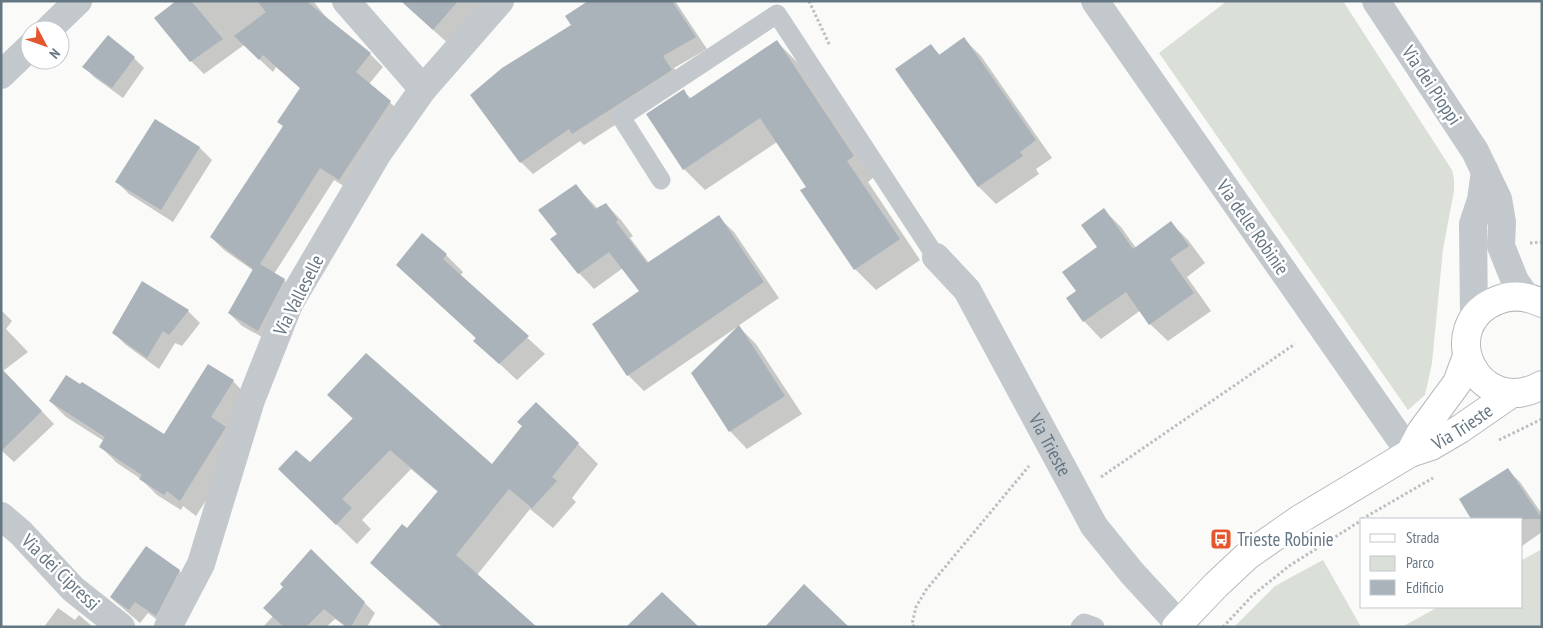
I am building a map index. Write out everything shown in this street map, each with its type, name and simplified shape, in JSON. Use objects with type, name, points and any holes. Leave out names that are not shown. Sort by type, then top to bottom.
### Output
[{"type":"street","points":[[58,20],[78,1]]},
{"type":"street","points":[[346,1],[422,89]]},
{"type":"street","name":"Via Valleselle","points":[[168,627],[201,564],[251,400],[289,304],[378,154],[422,89],[500,1]]},
{"type":"street","name":"Via delle Robinie","points":[[1096,1],[1410,453]]},
{"type":"street","name":"Via dei Pioppi","points":[[1387,8],[1475,150],[1498,198],[1502,222],[1501,246],[1515,281],[1536,297]]},
{"type":"street","points":[[1,75],[20,57]]},
{"type":"street","points":[[1474,319],[1473,224],[1481,200],[1485,171]]},
{"type":"street","name":"Via Trieste","points":[[936,257],[966,290],[1094,526],[1178,625],[1247,556],[1300,519],[1410,453],[1431,446],[1460,429],[1512,394]]},
{"type":"street","name":"Via Trieste","points":[[1536,297],[1504,298],[1489,303],[1478,313],[1469,326],[1466,341],[1467,356],[1473,371],[1483,382],[1496,390],[1512,394],[1526,392],[1541,385]]},
{"type":"street","name":"Via Trieste","points":[[1410,453],[1421,432],[1457,383],[1467,356]]},
{"type":"street","name":"Via dei Cipressi","points":[[1,516],[21,533],[73,589],[121,627]]},
{"type":"lane","points":[[661,180],[621,118],[777,14],[936,257]]},
{"type":"lane","points":[[1080,627],[1084,623],[1095,627]]},
{"type":"path","points":[[1096,481],[1295,344]]},
{"type":"path","points":[[1495,443],[1542,419]]},
{"type":"path","points":[[914,627],[912,624],[916,607],[926,590],[1030,465]]},
{"type":"path","points":[[1364,518],[1437,476]]},
{"type":"path","points":[[1223,627],[1253,595],[1289,566],[1360,520]]},
{"type":"green space","points":[[1227,1],[1343,1],[1452,170],[1454,191],[1443,249],[1432,363],[1425,395],[1408,410],[1159,53]]},
{"type":"green space","points":[[1542,549],[1542,627],[1402,627],[1436,608],[1523,608],[1523,559]]},
{"type":"green space","points":[[1323,560],[1361,627],[1234,627],[1275,586]]},
{"type":"building","points":[[176,1],[191,1],[223,39],[190,62],[154,18]]},
{"type":"building","points":[[257,1],[306,1],[371,53],[356,72],[391,101],[339,180],[320,168],[260,264],[285,279],[258,331],[228,313],[253,269],[210,237],[283,126],[277,122],[300,88],[263,55],[259,60],[234,36],[266,12]]},
{"type":"building","points":[[401,1],[458,1],[433,30]]},
{"type":"building","points":[[588,1],[672,1],[696,37],[663,56],[672,70],[572,134],[569,129],[520,163],[470,95],[502,68],[571,25],[565,16]]},
{"type":"building","points":[[108,35],[135,57],[112,88],[82,67]]},
{"type":"building","points":[[964,37],[1036,140],[1020,152],[1023,156],[978,187],[895,69],[931,44],[939,55]]},
{"type":"building","points":[[777,40],[854,156],[847,161],[900,239],[854,270],[800,190],[806,187],[760,118],[683,170],[646,114],[684,89],[689,99]]},
{"type":"building","points":[[155,119],[200,147],[161,210],[115,182]]},
{"type":"building","points":[[576,184],[595,209],[606,203],[618,220],[616,222],[647,263],[719,215],[764,282],[627,376],[592,324],[639,291],[609,252],[578,274],[550,239],[557,234],[538,210]]},
{"type":"building","points":[[1104,208],[1133,249],[1171,221],[1189,246],[1170,259],[1194,293],[1149,325],[1126,292],[1083,322],[1066,298],[1076,291],[1062,272],[1097,247],[1081,225]]},
{"type":"building","points":[[422,233],[447,254],[443,259],[529,336],[499,364],[473,341],[476,338],[396,265]]},
{"type":"building","points":[[142,281],[189,310],[169,335],[163,331],[147,358],[112,333]]},
{"type":"building","points":[[739,325],[785,396],[729,432],[691,373]]},
{"type":"building","points":[[366,353],[492,464],[522,426],[517,422],[536,402],[579,443],[552,477],[557,481],[532,508],[509,489],[456,555],[537,627],[443,627],[370,563],[402,524],[407,528],[438,491],[390,450],[342,499],[352,508],[336,525],[278,469],[296,450],[310,462],[353,418],[327,395]]},
{"type":"building","points":[[208,364],[234,380],[211,417],[226,427],[180,501],[167,491],[164,495],[139,479],[142,475],[99,447],[105,437],[49,401],[66,375],[80,384],[82,382],[164,434]]},
{"type":"building","points":[[1,368],[42,411],[1,451]]},
{"type":"building","points":[[1508,468],[1542,519],[1470,518],[1459,499]]},
{"type":"building","points":[[146,546],[180,570],[156,616],[135,602],[129,610],[110,597]]},
{"type":"building","points":[[311,549],[365,602],[351,627],[347,627],[324,609],[306,627],[284,627],[263,608],[283,587],[280,584]]},
{"type":"building","points":[[804,584],[849,627],[765,627]]},
{"type":"building","points":[[662,592],[699,627],[626,627]]},
{"type":"place","name":"Trieste Robinie","points":[[1221,539]]}]
